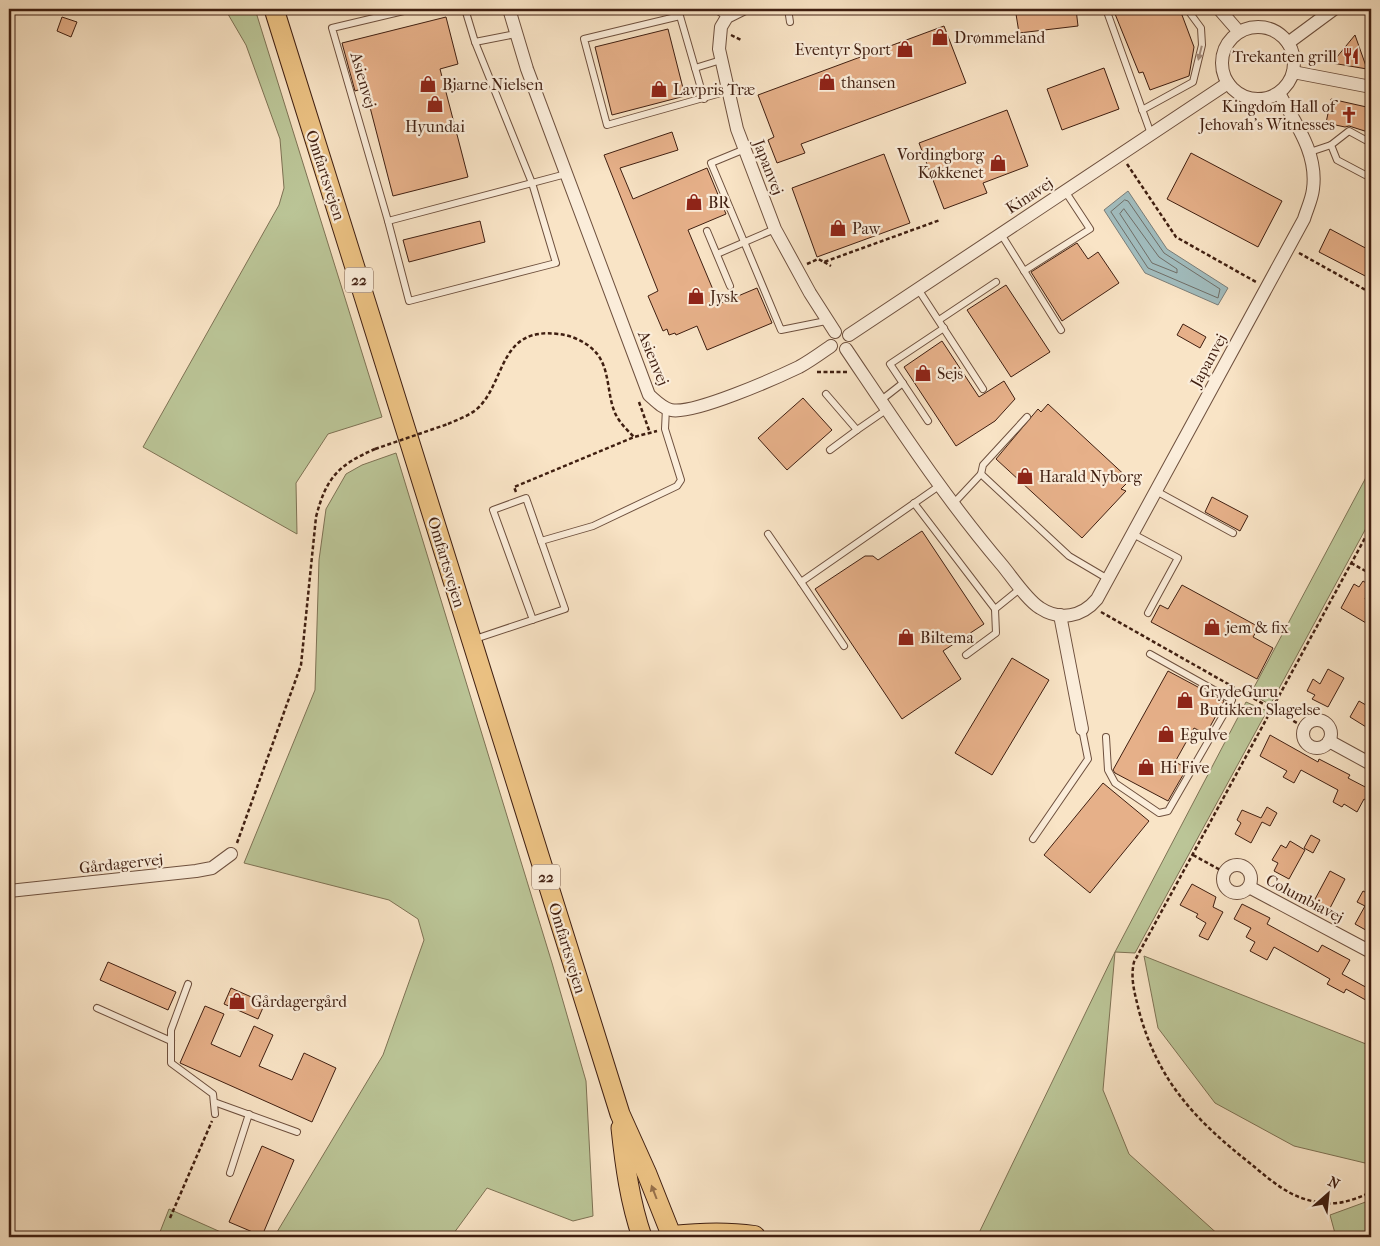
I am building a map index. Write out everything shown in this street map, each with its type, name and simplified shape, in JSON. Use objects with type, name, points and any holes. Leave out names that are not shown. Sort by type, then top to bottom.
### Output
[{"type":"highway","points":[[672,1237],[717,1234],[754,1237]]},
{"type":"main road","name":"Omfartsvejen","points":[[274,9],[620,1114],[648,1174],[672,1237]]},
{"type":"main road","name":"Omfartsvejen","points":[[620,1114],[625,1168],[635,1216],[642,1237]]},
{"type":"street","name":"Asienvej","points":[[509,9],[527,69],[649,395],[666,408],[688,410],[770,380],[801,366],[832,346]]},
{"type":"street","points":[[728,17],[743,9]]},
{"type":"street","points":[[1219,9],[1239,32]]},
{"type":"street","points":[[1288,43],[1334,9]]},
{"type":"street","name":"Japanvej","points":[[728,17],[721,30],[719,49],[737,129],[775,230],[826,321],[835,332]]},
{"type":"street","points":[[1249,28],[1271,29],[1288,43],[1294,62],[1293,72],[1288,84],[1279,93],[1269,98],[1257,100],[1246,98],[1228,84],[1223,73],[1223,56],[1230,40],[1239,32],[1249,28]]},
{"type":"street","points":[[1293,72],[1371,87]]},
{"type":"street","name":"Kinavej","points":[[849,335],[1228,84]]},
{"type":"street","name":"Japanvej","points":[[1091,606],[1133,534],[1304,218],[1313,190],[1314,170],[1310,152],[1279,93]]},
{"type":"street","points":[[842,330],[849,335],[850,343],[846,349],[838,351],[832,346],[830,338],[835,332],[842,330]]},
{"type":"street","points":[[846,349],[882,406],[939,486],[1038,607],[1068,616],[1080,613],[1091,606]]},
{"type":"street","points":[[1060,615],[1082,729]]},
{"type":"street","points":[[1311,721],[1324,721],[1331,733],[1329,741],[1317,748],[1308,745],[1303,737],[1304,727],[1311,721]]},
{"type":"street","points":[[1329,741],[1371,764]]},
{"type":"street","name":"Gårdagervej","points":[[9,891],[196,871],[212,868],[231,854]]},
{"type":"street","name":"Columbiavej","points":[[1231,866],[1244,867],[1250,873],[1250,887],[1242,893],[1232,893],[1223,882],[1224,872],[1231,866]]},
{"type":"street","name":"Columbiavej","points":[[1250,887],[1371,952]]},
{"type":"lane","name":"Asienvej","points":[[388,221],[332,28],[412,9]]},
{"type":"lane","points":[[465,9],[475,42],[532,183],[556,263],[409,301],[388,221],[532,183],[566,174]]},
{"type":"lane","points":[[715,9],[728,17]]},
{"type":"lane","points":[[788,9],[790,22]]},
{"type":"lane","points":[[1106,9],[1151,134]]},
{"type":"lane","points":[[1142,110],[1193,82],[1202,45],[1201,28],[1187,9]]},
{"type":"lane","points":[[704,100],[680,16],[584,39],[607,125],[704,100],[728,91]]},
{"type":"lane","points":[[475,42],[516,34]]},
{"type":"lane","points":[[694,68],[721,60]]},
{"type":"lane","points":[[1310,152],[1331,145],[1349,131],[1371,143]]},
{"type":"lane","points":[[1331,145],[1337,160],[1371,178]]},
{"type":"lane","points":[[745,149],[711,163],[781,330],[826,321]]},
{"type":"lane","points":[[1024,272],[1090,229],[1065,191]]},
{"type":"lane","points":[[717,254],[775,230]]},
{"type":"lane","points":[[707,231],[730,286]]},
{"type":"lane","points":[[1001,234],[1061,330]]},
{"type":"lane","points":[[939,320],[996,282]]},
{"type":"lane","points":[[918,288],[983,389]]},
{"type":"lane","points":[[928,421],[890,364],[944,328]]},
{"type":"lane","points":[[830,450],[857,430],[903,383]]},
{"type":"lane","points":[[826,394],[857,430]]},
{"type":"lane","points":[[541,541],[593,526],[677,486],[681,480],[665,429],[666,408]]},
{"type":"lane","points":[[953,504],[981,474],[983,465],[1027,418]]},
{"type":"lane","points":[[981,474],[1069,556],[1108,579]]},
{"type":"lane","points":[[801,582],[939,486]]},
{"type":"lane","points":[[1156,491],[1233,533]]},
{"type":"lane","points":[[471,640],[533,620],[565,609],[526,498],[493,510],[533,620]]},
{"type":"lane","points":[[914,503],[995,609],[996,633],[966,656]]},
{"type":"lane","points":[[768,534],[844,646]]},
{"type":"lane","points":[[1133,534],[1178,558],[1148,613]]},
{"type":"lane","points":[[995,609],[1022,588]]},
{"type":"lane","points":[[1106,737],[1108,770],[1115,783],[1159,813],[1168,810],[1232,700],[1150,654]]},
{"type":"lane","points":[[1033,839],[1088,759],[1082,729]]},
{"type":"lane","points":[[188,984],[171,1030],[172,1063],[213,1094],[215,1114]]},
{"type":"lane","points":[[96,1008],[171,1040]]},
{"type":"lane","points":[[214,1102],[297,1132]]},
{"type":"lane","points":[[230,1173],[248,1114]]},
{"type":"path","points":[[1120,155],[1176,237],[1267,288]]},
{"type":"path","points":[[824,262],[940,220]]},
{"type":"path","points":[[1289,248],[1371,292]]},
{"type":"path","points":[[796,268],[818,259],[831,266]]},
{"type":"path","points":[[231,854],[301,665],[309,604],[316,517],[322,496],[330,480],[350,460],[468,415],[481,405],[501,366],[520,342],[532,336],[549,333],[567,335],[585,343],[597,354],[605,369],[615,412],[634,437],[514,487],[519,500]]},
{"type":"path","points":[[1371,526],[1140,951],[1132,972],[1133,987],[1145,1031],[1159,1065],[1182,1099],[1211,1132],[1278,1186],[1311,1201],[1330,1204],[1350,1201],[1371,1192]]},
{"type":"path","points":[[1352,563],[1371,574]]},
{"type":"path","points":[[1091,606],[1304,727]]},
{"type":"path","points":[[1193,855],[1224,872]]},
{"type":"path","points":[[170,1218],[215,1114]]},
{"type":"green space","points":[[225,9],[255,9],[382,417],[328,434],[296,483],[297,534],[143,447],[279,205],[284,188],[280,139],[246,45]]},
{"type":"green space","points":[[396,453],[552,963],[586,1081],[593,1216],[573,1221],[487,1188],[451,1237],[274,1237],[383,1055],[424,940],[418,919],[389,900],[244,863],[315,690],[319,560],[326,509],[346,474],[362,465]]},
{"type":"green space","points":[[1371,468],[1371,519],[1270,705],[1251,693]]},
{"type":"green space","points":[[1246,702],[1267,711],[1135,953],[1115,952]]},
{"type":"green space","points":[[1115,952],[1103,1090],[1129,1154],[1221,1237],[977,1237]]},
{"type":"green space","points":[[1144,956],[1371,1046],[1371,1161],[1365,1163],[1294,1146],[1215,1103],[1158,1028]]},
{"type":"green space","points":[[1371,1200],[1371,1237],[1336,1237],[1330,1215]]},
{"type":"green space","points":[[169,1209],[232,1237],[158,1237]]},
{"type":"water","points":[[1128,191],[1167,249],[1228,288],[1218,305],[1145,273],[1104,210]]},
{"type":"building","points":[[1076,9],[1078,26],[1019,33],[1016,14]]},
{"type":"building","points":[[1113,9],[1174,9],[1182,15],[1194,47],[1189,76],[1150,90],[1143,72],[1139,73]]},
{"type":"building","points":[[62,17],[77,22],[71,37],[57,31]]},
{"type":"building","points":[[446,17],[458,64],[440,69],[468,177],[393,196],[365,88],[355,91],[342,43]]},
{"type":"building","points":[[944,26],[966,83],[801,144],[805,153],[777,163],[768,140],[774,137],[758,95]]},
{"type":"building","points":[[668,29],[685,96],[612,115],[595,47]]},
{"type":"building","points":[[1355,35],[1367,69],[1332,63]]},
{"type":"building","points":[[1104,68],[1119,109],[1062,130],[1047,89]]},
{"type":"building","name":"Kingdom Hall of Jehovah's Witnesses","points":[[1331,99],[1371,108],[1371,133],[1349,126],[1345,127],[1326,123]]},
{"type":"building","points":[[1007,110],[1028,166],[983,183],[987,193],[944,209],[919,143]]},
{"type":"building","points":[[672,132],[678,150],[620,168],[633,199],[707,168],[726,214],[688,230],[719,304],[757,288],[772,323],[707,350],[697,326],[676,335],[675,333],[669,335],[667,329],[663,331],[648,296],[658,291],[604,155]]},
{"type":"building","points":[[1191,153],[1282,201],[1258,247],[1167,199]]},
{"type":"building","points":[[884,154],[910,223],[817,257],[792,188]]},
{"type":"building","points":[[480,221],[485,242],[409,262],[403,240]]},
{"type":"building","points":[[1330,229],[1371,251],[1371,279],[1319,252]]},
{"type":"building","points":[[1077,243],[1088,259],[1098,252],[1119,283],[1062,321],[1031,272]]},
{"type":"building","points":[[1006,285],[1050,352],[1011,377],[967,310]]},
{"type":"building","points":[[1183,324],[1206,337],[1200,348],[1177,335]]},
{"type":"building","points":[[942,341],[979,397],[1004,381],[1015,399],[995,421],[956,446],[904,367]]},
{"type":"building","points":[[803,398],[832,430],[787,470],[758,438]]},
{"type":"building","points":[[1048,404],[1130,480],[1121,489],[1126,491],[1082,538],[996,459],[1038,409],[1041,412]]},
{"type":"building","points":[[1212,497],[1248,516],[1240,531],[1205,512]]},
{"type":"building","name":"Biltema","points":[[922,531],[984,624],[943,651],[961,679],[902,719],[815,589],[865,556],[873,556],[878,560]]},
{"type":"building","points":[[1363,581],[1371,586],[1365,599],[1371,602],[1371,626],[1341,608],[1354,584],[1359,587]]},
{"type":"building","points":[[1182,585],[1259,627],[1253,637],[1273,648],[1257,679],[1151,622],[1160,605],[1168,609]]},
{"type":"building","points":[[1012,658],[1049,680],[992,775],[955,753]]},
{"type":"building","points":[[1328,669],[1344,678],[1328,707],[1312,699],[1315,695],[1307,691],[1313,679],[1320,684]]},
{"type":"building","points":[[1168,671],[1224,701],[1206,734],[1194,728],[1175,762],[1187,768],[1168,801],[1115,773],[1113,770]]},
{"type":"building","points":[[1359,701],[1371,708],[1371,730],[1350,717]]},
{"type":"building","points":[[1270,735],[1318,762],[1319,759],[1350,775],[1348,778],[1371,790],[1371,803],[1364,799],[1357,812],[1344,804],[1342,807],[1333,802],[1338,790],[1301,770],[1294,783],[1283,777],[1287,771],[1260,756]]},
{"type":"building","points":[[1103,783],[1149,821],[1090,893],[1044,855]]},
{"type":"building","points":[[1267,807],[1277,813],[1270,826],[1262,822],[1251,843],[1235,834],[1241,823],[1237,820],[1242,810],[1261,818]]},
{"type":"building","points":[[1311,835],[1320,840],[1313,853],[1304,848]]},
{"type":"building","points":[[1290,841],[1305,850],[1289,879],[1274,871],[1278,863],[1272,860],[1281,845],[1286,848]]},
{"type":"building","points":[[1330,871],[1345,879],[1329,910],[1314,901]]},
{"type":"building","points":[[1192,884],[1216,897],[1213,907],[1223,912],[1208,940],[1199,936],[1206,923],[1196,917],[1198,914],[1180,905]]},
{"type":"building","points":[[1363,891],[1371,895],[1371,933],[1355,924],[1365,906],[1357,902]]},
{"type":"building","points":[[1242,904],[1270,918],[1267,924],[1318,952],[1322,945],[1350,960],[1342,974],[1371,990],[1371,1003],[1346,989],[1344,993],[1327,984],[1330,979],[1274,947],[1267,960],[1250,951],[1255,942],[1246,937],[1251,928],[1234,919]]},
{"type":"building","points":[[108,962],[176,992],[168,1010],[100,980]]},
{"type":"building","points":[[231,988],[265,1003],[258,1019],[224,1004]]},
{"type":"building","points":[[205,1006],[224,1014],[211,1044],[240,1057],[254,1026],[273,1035],[259,1066],[292,1080],[304,1053],[336,1068],[312,1122],[180,1063]]},
{"type":"building","points":[[262,1146],[294,1160],[262,1236],[229,1222]]},
{"type":"place","name":"Drømmeland","points":[[940,37]]},
{"type":"place","name":"Eventyr Sport","points":[[905,49]]},
{"type":"place","name":"Trekanten grill","points":[[1351,56]]},
{"type":"place","name":"thansen","points":[[827,82]]},
{"type":"place","name":"Bjarne Nielsen","points":[[428,84]]},
{"type":"place","name":"Lavpris Træ","points":[[659,89]]},
{"type":"place","name":"Hyundai","points":[[435,104]]},
{"type":"place","name":"Kingdom Hall of Jehovah's Witnesses","points":[[1349,115]]},
{"type":"place","name":"Vordingborg Køkkenet","points":[[998,163]]},
{"type":"place","name":"BR","points":[[694,202]]},
{"type":"place","name":"Paw","points":[[838,228]]},
{"type":"place","name":"Jysk","points":[[696,296]]},
{"type":"place","name":"Sejs","points":[[923,373]]},
{"type":"place","name":"Harald Nyborg","points":[[1025,476]]},
{"type":"place","name":"jem & fix","points":[[1212,627]]},
{"type":"place","name":"Biltema","points":[[906,637]]},
{"type":"place","name":"GrydeGuru Butikken Slagelse","points":[[1185,700]]},
{"type":"place","name":"Egulve","points":[[1166,734]]},
{"type":"place","name":"Hi Five","points":[[1146,767]]},
{"type":"place","name":"Gårdagergård","points":[[237,1001]]}]
